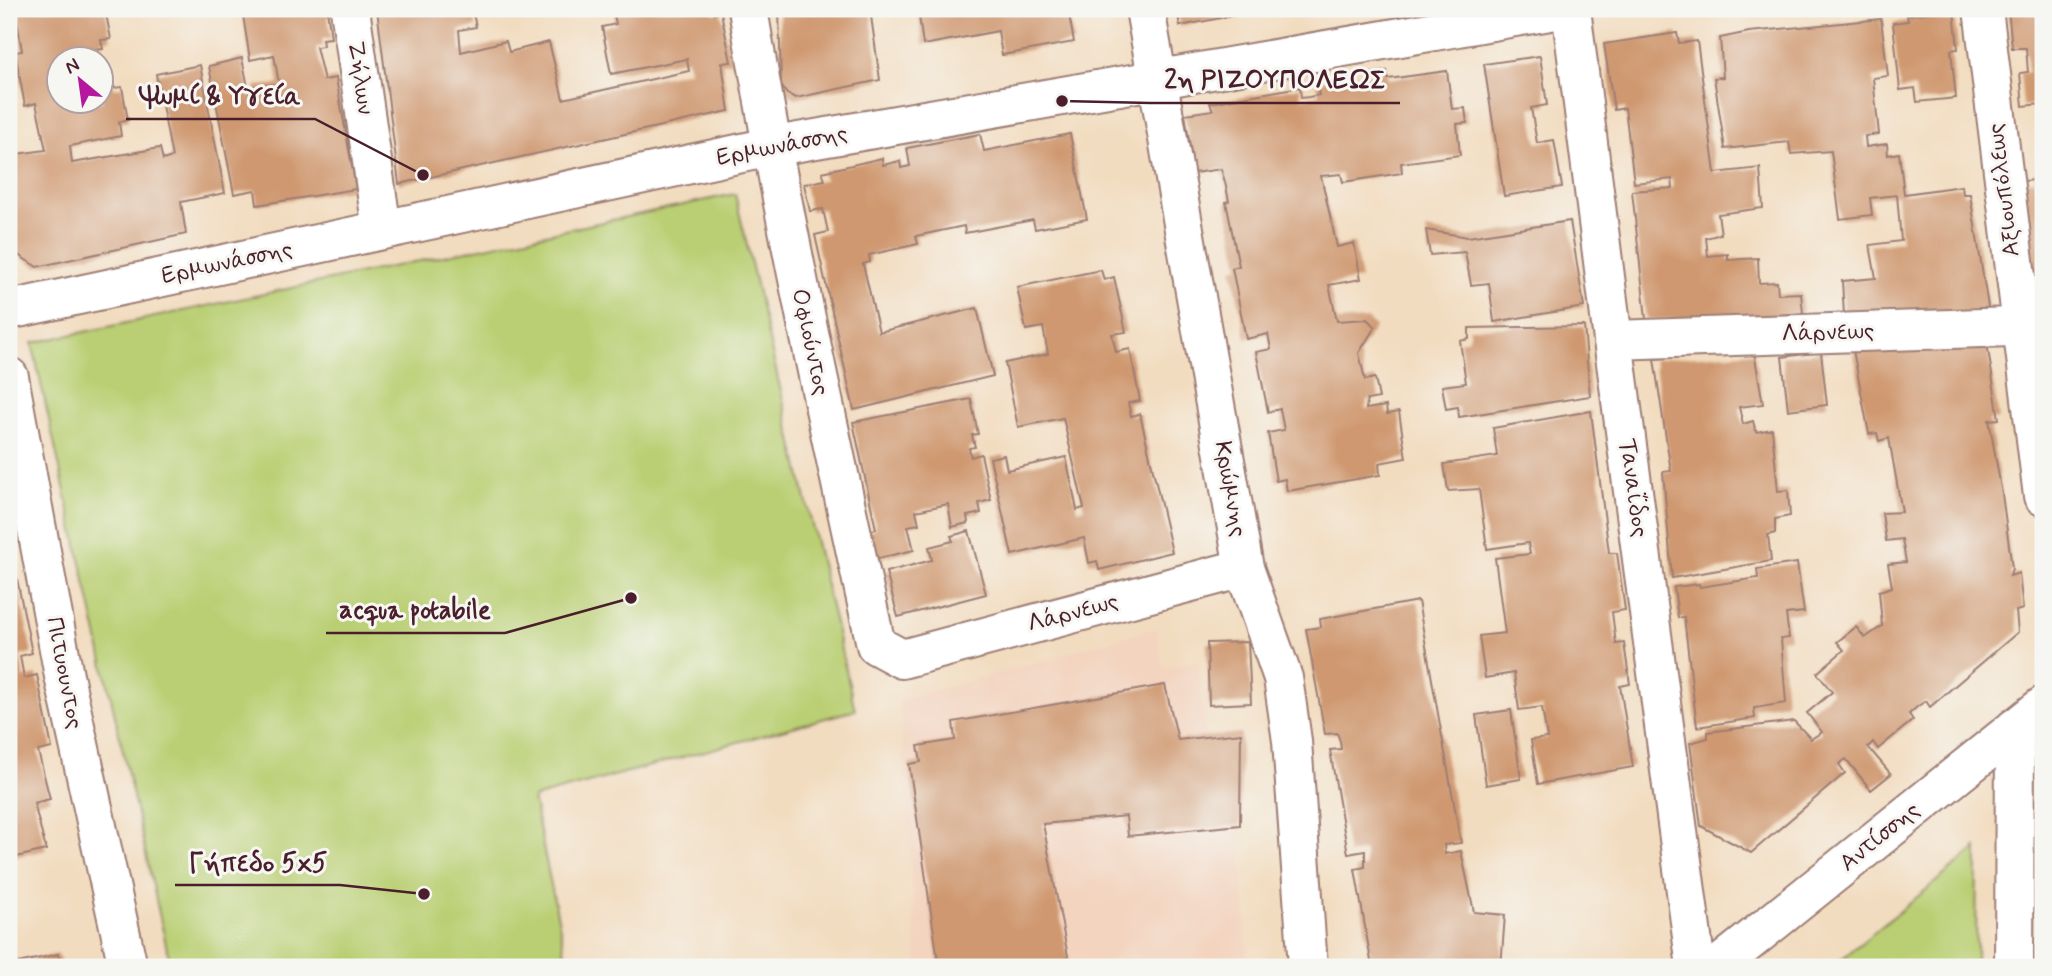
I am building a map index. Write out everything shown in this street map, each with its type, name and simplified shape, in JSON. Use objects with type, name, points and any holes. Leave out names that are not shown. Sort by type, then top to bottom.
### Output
[{"type":"street","name":"Ζήλων","points":[[350,9],[382,230]]},
{"type":"street","name":"Οφιούντος","points":[[748,9],[770,147],[876,645],[902,659]]},
{"type":"street","name":"Κρώμνης","points":[[1145,9],[1244,568],[1283,678],[1292,741],[1308,967]]},
{"type":"street","name":"Ερμωνάσσης","points":[[9,310],[770,147],[1561,9]]},
{"type":"street","name":"Ταναΐδος","points":[[1572,9],[1696,967]]},
{"type":"street","name":"Αξιουπόλεως","points":[[1983,9],[2032,327],[2043,496]]},
{"type":"street","name":"Λάρνεως","points":[[1613,340],[2032,327]]},
{"type":"street","name":"Πιτυουντος","points":[[9,377],[64,676],[128,967]]},
{"type":"street","name":"Λάρνεως","points":[[902,659],[1244,568]]},
{"type":"street","name":"Αντίσσης","points":[[1717,967],[2029,717]]},
{"type":"street","points":[[2014,967],[2029,717]]},
{"type":"shaded area","points":[[1156,628],[1163,668],[1198,661],[1205,737],[1241,733],[1240,825],[1248,967],[917,967],[900,700]]},
{"type":"green space","points":[[735,194],[855,710],[533,798],[568,967],[171,967],[32,343]]},
{"type":"green space","points":[[1977,848],[1976,967],[1832,967]]},
{"type":"building","points":[[15,9],[105,9],[111,39],[101,40],[102,46],[46,46],[46,116],[116,116],[116,88],[122,87],[128,120],[119,122],[121,136],[70,146],[72,163],[160,148],[163,160],[172,157],[156,74],[200,65],[225,193],[181,202],[186,234],[37,267],[12,251],[9,227],[9,155],[46,150],[36,103],[25,106],[15,52],[22,51]]},
{"type":"building","points":[[216,9],[241,9],[241,10],[217,14]]},
{"type":"building","points":[[242,9],[327,9],[331,38],[322,39],[323,46],[316,47],[324,80],[336,78],[356,189],[257,205],[255,190],[234,194],[209,66],[242,58],[250,97],[257,96],[255,86],[279,84],[274,55],[250,60]]},
{"type":"building","points":[[377,9],[455,9],[456,12],[472,9],[476,27],[459,30],[461,52],[506,41],[509,52],[549,42],[563,99],[689,71],[687,59],[611,74],[602,27],[616,24],[614,15],[632,9],[713,9],[714,14],[721,12],[731,62],[722,63],[729,111],[399,184]]},
{"type":"building","points":[[779,9],[870,9],[880,80],[796,98],[787,94],[781,85]]},
{"type":"building","points":[[918,9],[1068,9],[1074,42],[1002,55],[998,31],[923,45]]},
{"type":"building","points":[[1177,9],[1262,9],[1262,10],[1180,26]]},
{"type":"building","points":[[2008,9],[2043,9],[2043,104],[2023,106],[2020,73],[2028,72],[2026,48],[2012,48]]},
{"type":"building","points":[[1954,10],[1958,49],[1951,50],[1956,98],[1917,102],[1915,88],[1900,90],[1893,23],[1908,21],[1907,15]]},
{"type":"building","points":[[1881,19],[1888,76],[1873,78],[1879,134],[1865,136],[1866,147],[1887,144],[1888,155],[1899,153],[1904,194],[1962,186],[1963,194],[1970,194],[1989,313],[1844,315],[1842,281],[1876,278],[1870,245],[1901,241],[1897,195],[1870,198],[1872,215],[1840,219],[1831,151],[1791,154],[1789,142],[1725,149],[1714,78],[1723,77],[1720,38],[1749,32]]},
{"type":"building","points":[[1677,33],[1679,43],[1697,41],[1715,173],[1760,168],[1763,208],[1718,214],[1721,234],[1706,238],[1708,256],[1728,254],[1728,260],[1758,258],[1759,283],[1777,282],[1778,294],[1801,293],[1803,313],[1732,319],[1646,319],[1632,191],[1673,188],[1672,179],[1634,183],[1625,108],[1614,110],[1604,44]]},
{"type":"building","points":[[1540,56],[1547,105],[1531,108],[1537,143],[1554,140],[1562,187],[1504,196],[1484,64]]},
{"type":"building","points":[[1387,71],[1388,79],[1447,71],[1452,109],[1465,108],[1467,123],[1457,124],[1460,155],[1401,163],[1402,173],[1343,182],[1341,174],[1321,176],[1337,247],[1354,243],[1361,279],[1329,285],[1337,321],[1367,319],[1375,327],[1359,353],[1365,380],[1375,378],[1379,398],[1367,400],[1366,409],[1386,406],[1387,414],[1399,412],[1406,458],[1379,463],[1380,475],[1287,491],[1285,479],[1276,481],[1268,433],[1284,430],[1280,409],[1268,412],[1256,352],[1271,349],[1268,334],[1246,339],[1232,268],[1239,266],[1226,202],[1229,201],[1225,182],[1221,169],[1194,173],[1185,114],[1213,110],[1210,103],[1300,87],[1301,98],[1319,95],[1316,82]]},
{"type":"building","points":[[980,134],[984,151],[1070,134],[1087,219],[1035,229],[1033,220],[965,233],[964,226],[916,236],[918,244],[869,255],[870,262],[863,264],[879,332],[977,308],[993,376],[854,410],[815,235],[828,232],[823,209],[810,211],[804,184],[825,180],[822,172],[882,158],[883,165],[900,161],[901,168],[910,166],[907,148]]},
{"type":"building","points":[[2043,170],[2043,307],[2037,307],[2024,181],[2036,180],[2035,171]]},
{"type":"building","points":[[1570,221],[1584,307],[1494,322],[1489,283],[1471,285],[1465,252],[1430,255],[1426,230],[1468,237]]},
{"type":"building","points":[[1101,270],[1104,280],[1114,277],[1126,332],[1112,334],[1116,352],[1130,349],[1140,401],[1128,403],[1131,416],[1140,414],[1172,552],[1099,570],[1097,561],[1089,563],[1084,538],[1012,555],[990,458],[1004,455],[1007,470],[1066,457],[1077,510],[1084,508],[1063,418],[1018,427],[1005,363],[1048,354],[1043,327],[1026,330],[1017,287]]},
{"type":"building","points":[[1584,326],[1590,396],[1459,417],[1458,407],[1446,409],[1442,386],[1466,383],[1460,341],[1469,339],[1469,328]]},
{"type":"building","points":[[1987,343],[1999,419],[1989,420],[2012,568],[2010,576],[2019,573],[2023,609],[2016,611],[2018,632],[1930,707],[1926,701],[1918,706],[1909,714],[1913,720],[1878,749],[1873,742],[1868,747],[1891,774],[1871,790],[1846,759],[1839,764],[1845,773],[1751,853],[1701,826],[1690,743],[1708,738],[1708,732],[1794,721],[1811,739],[1822,732],[1807,713],[1832,692],[1817,673],[1844,650],[1837,642],[1856,627],[1865,638],[1882,626],[1879,591],[1892,587],[1888,564],[1906,562],[1902,539],[1886,541],[1882,513],[1902,512],[1889,438],[1879,441],[1877,433],[1869,434],[1853,350]]},
{"type":"building","points":[[1754,352],[1763,404],[1739,407],[1743,424],[1753,421],[1756,432],[1772,429],[1778,491],[1788,490],[1790,516],[1775,519],[1775,533],[1768,535],[1771,561],[1672,578],[1663,472],[1671,471],[1654,359]]},
{"type":"building","points":[[1821,352],[1827,405],[1788,410],[1782,357]]},
{"type":"building","points":[[971,399],[978,434],[972,435],[975,447],[969,448],[971,457],[981,454],[991,500],[979,503],[981,513],[967,516],[968,523],[952,527],[948,504],[916,511],[919,524],[908,526],[914,550],[875,559],[869,531],[876,529],[853,422]]},
{"type":"building","points":[[1591,411],[1609,553],[1617,553],[1625,610],[1612,612],[1616,644],[1624,643],[1630,684],[1620,686],[1633,767],[1538,784],[1531,740],[1547,738],[1542,707],[1519,710],[1514,673],[1485,678],[1479,636],[1505,633],[1495,558],[1530,554],[1528,543],[1487,549],[1479,489],[1448,491],[1444,464],[1497,456],[1493,428]]},
{"type":"building","points":[[969,531],[986,594],[898,617],[886,572],[932,560],[929,547],[953,541],[951,536]]},
{"type":"building","points":[[9,542],[13,558],[9,559]]},
{"type":"building","points":[[1797,563],[1804,612],[1786,614],[1789,638],[1781,639],[1786,703],[1754,708],[1755,718],[1697,727],[1684,617],[1678,618],[1674,587],[1699,584],[1700,587],[1758,578],[1757,569]]},
{"type":"building","points":[[15,569],[32,653],[20,656],[24,678],[37,675],[52,748],[38,751],[50,799],[34,803],[46,850],[12,858],[9,869],[9,571]]},
{"type":"building","points":[[1418,601],[1461,843],[1444,845],[1445,854],[1461,851],[1474,912],[1505,915],[1501,967],[1372,967],[1355,869],[1365,867],[1365,851],[1348,854],[1330,750],[1341,749],[1340,741],[1337,733],[1325,734],[1306,629],[1321,627],[1320,619]]},
{"type":"building","points":[[1248,642],[1251,703],[1209,705],[1207,643]]},
{"type":"building","points":[[1165,685],[1178,740],[1241,733],[1240,825],[1128,836],[1126,816],[1043,824],[1070,967],[939,967],[909,764],[921,762],[918,746],[955,740],[953,722]]},
{"type":"building","points":[[1511,710],[1521,779],[1486,785],[1476,715]]},
{"type":"building","points":[[58,954],[62,967],[9,967],[9,965]]},
{"type":"place","name":"2η ΡΙΖΟΥΠΟΛΕΩΣ","points":[[1062,101]]},
{"type":"place","name":"Ψωμί & Υγεία","points":[[423,175]]},
{"type":"place","name":"acqua potabile","points":[[631,598]]},
{"type":"place","name":"Γήπεδο 5x5","points":[[424,894]]}]
